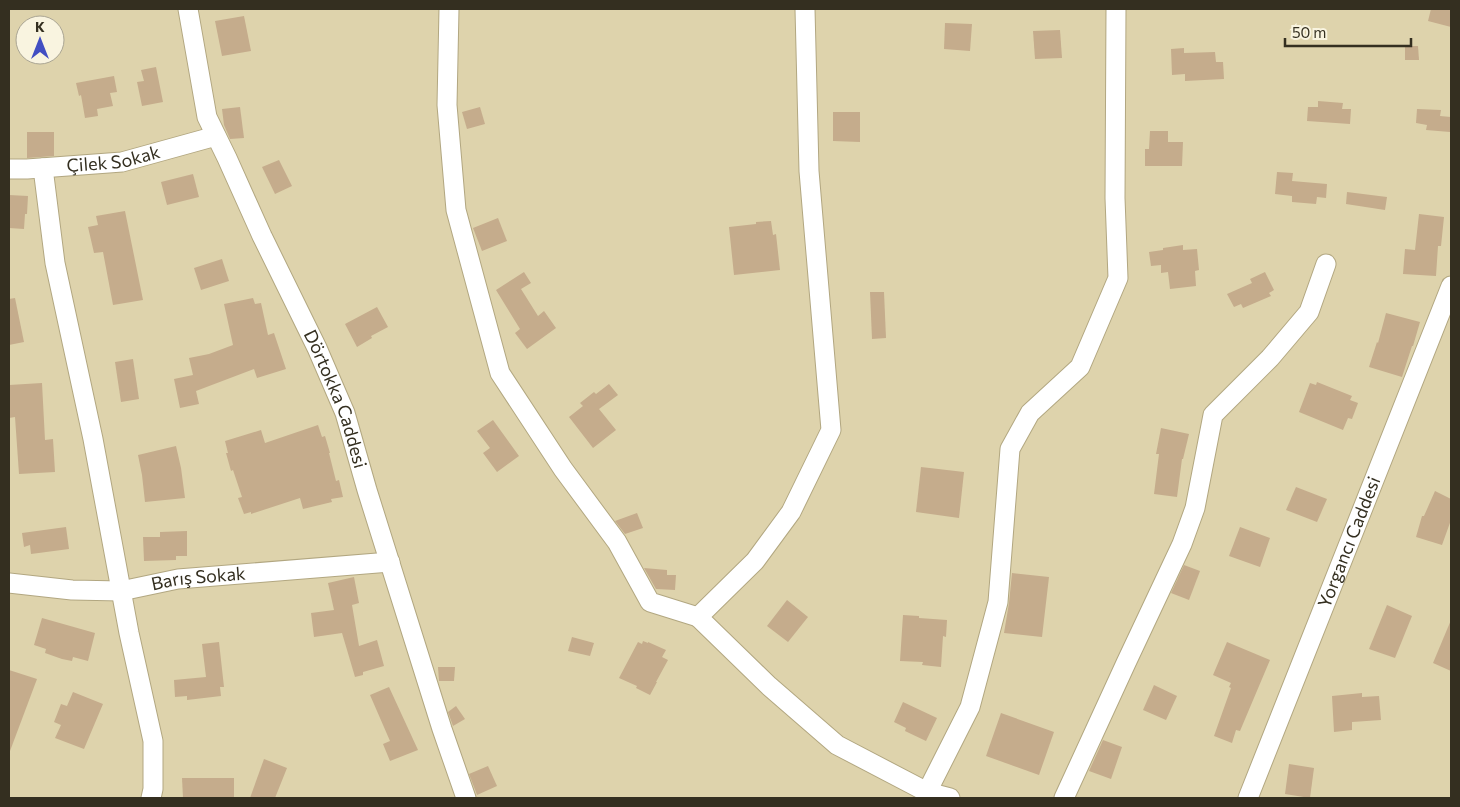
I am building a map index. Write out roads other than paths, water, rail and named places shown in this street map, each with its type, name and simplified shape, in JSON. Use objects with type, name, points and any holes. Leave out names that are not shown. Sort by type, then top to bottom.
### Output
[{"type":"street","name":"Dörtokka Caddesi","points":[[188,9],[207,117],[262,236],[317,348],[345,413],[442,728],[466,798]]},
{"type":"street","points":[[449,9],[446,105],[456,210],[500,373],[563,469],[617,542],[650,602],[698,617],[769,686],[837,745],[927,795],[950,798]]},
{"type":"street","points":[[698,617],[754,561],[791,512],[831,430],[809,171],[804,9]]},
{"type":"street","points":[[927,795],[970,707],[998,602],[1010,449],[1030,412],[1080,366],[1118,278],[1115,198],[1116,9]]},
{"type":"street","name":"Çilek Sokak","points":[[9,169],[122,162],[216,136]]},
{"type":"street","points":[[43,168],[55,263],[91,430],[153,741],[153,789],[150,798]]},
{"type":"street","points":[[1064,798],[1182,544],[1195,508],[1213,415],[1270,358],[1309,312],[1326,264]]},
{"type":"street","name":"Yorgancı Caddesi","points":[[1248,798],[1451,286]]},
{"type":"street","name":"Barış Sokak","points":[[9,583],[72,590],[122,591],[178,578],[390,562]]}]
